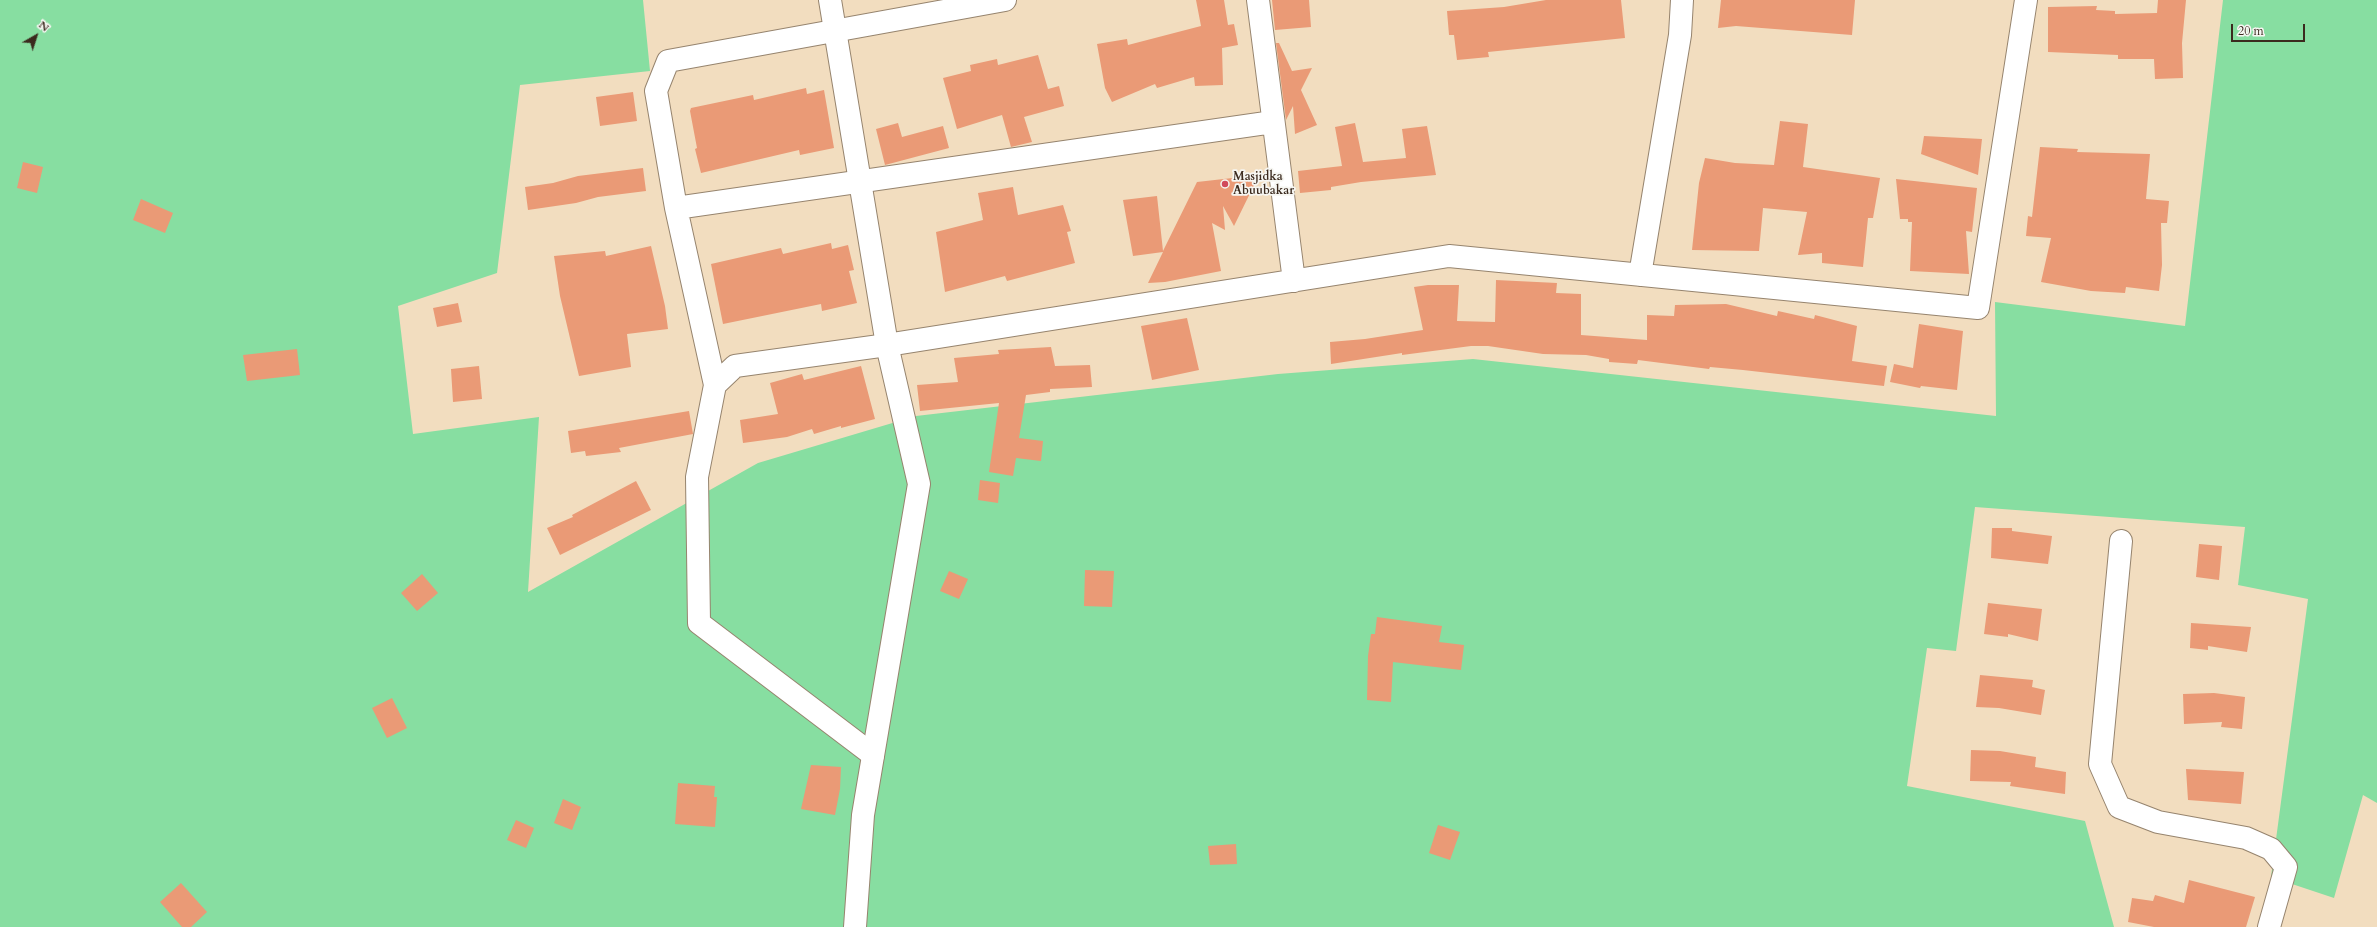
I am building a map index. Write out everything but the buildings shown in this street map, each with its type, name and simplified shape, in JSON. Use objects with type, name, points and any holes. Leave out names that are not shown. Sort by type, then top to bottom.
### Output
[{"type":"street","points":[[830,0],[887,345],[920,484],[863,815],[855,927]]},
{"type":"street","points":[[873,755],[699,623],[697,477],[715,386],[676,208],[656,92],[668,61],[1006,0]]},
{"type":"street","points":[[1258,0],[1294,281]]},
{"type":"street","points":[[1640,275],[1680,35],[1682,0]]},
{"type":"street","points":[[715,386],[735,366],[887,345],[1449,256],[1978,308],[2026,0]]},
{"type":"street","points":[[676,208],[1274,122]]},
{"type":"street","points":[[2121,541],[2100,764],[2119,807],[2158,822],[2246,838],[2271,849],[2286,867],[2269,927]]},
{"type":"green space","points":[[0,0],[643,0],[650,71],[520,85],[497,273],[398,306],[413,434],[539,417],[528,592],[758,463],[916,416],[1278,374],[1473,359],[1996,416],[1995,302],[2185,326],[2223,0],[2377,0],[2377,803],[2363,795],[2334,898],[2271,877],[2308,599],[2238,585],[2245,527],[1975,507],[1956,651],[1927,648],[1907,786],[2085,821],[2114,927],[0,927]]},
{"type":"place","name":"Masjidka Abuubakar","points":[[1225,184]]}]
